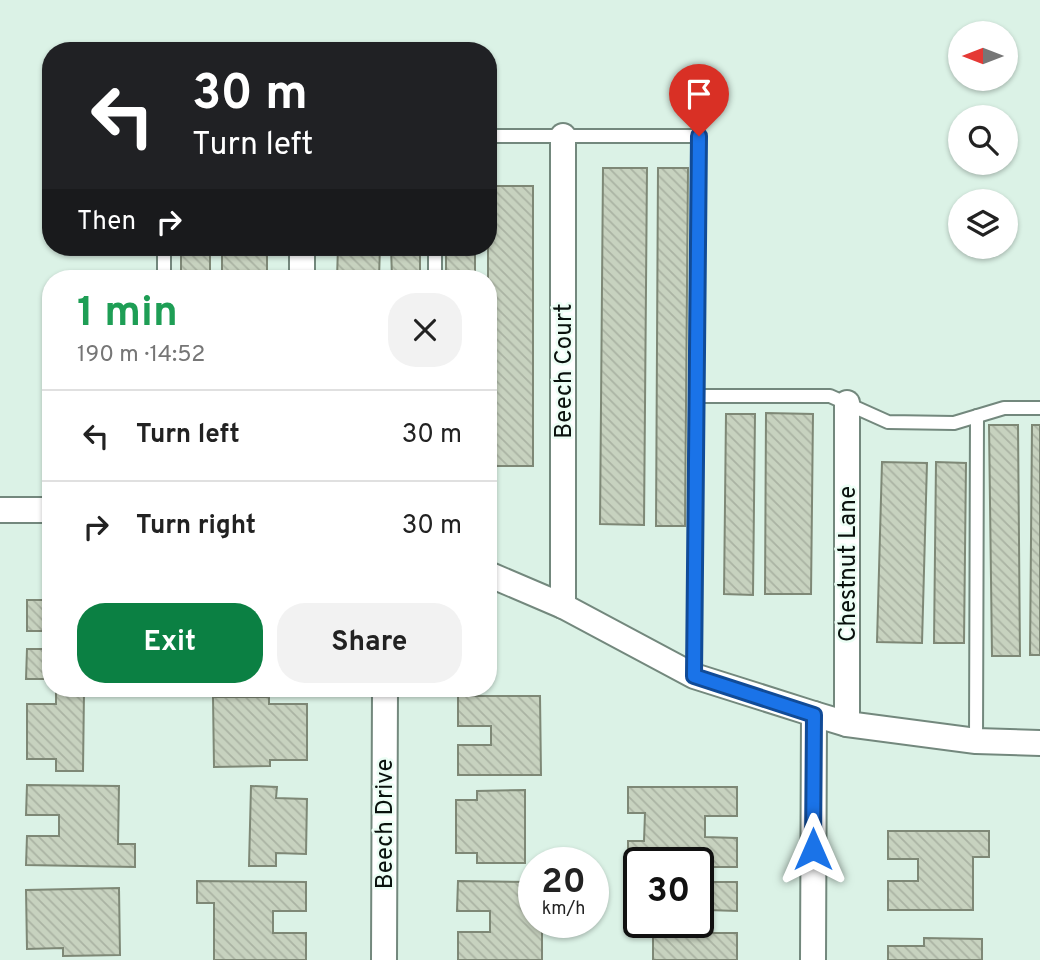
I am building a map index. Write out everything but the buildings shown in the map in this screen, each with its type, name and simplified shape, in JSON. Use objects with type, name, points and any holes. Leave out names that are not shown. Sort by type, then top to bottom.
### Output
[{"type":"street","name":"Beech Court","points":[[563,136],[563,606]]},
{"type":"street","name":"Chestnut Lane","points":[[847,403],[847,724]]},
{"type":"street","points":[[0,510],[42,510]]},
{"type":"street","points":[[497,578],[563,606],[694,676],[814,715],[847,724],[975,741],[1040,743]]},
{"type":"street","name":"Beech Drive","points":[[384,960],[385,697]]},
{"type":"street","points":[[813,960],[814,715]]},
{"type":"lane","points":[[497,136],[699,136],[694,676]]},
{"type":"lane","points":[[698,396],[830,396],[888,422],[954,423],[1004,408],[1040,408]]},
{"type":"lane","points":[[975,741],[977,416]]},
{"type":"route","points":[[699,136],[694,676],[814,715],[813,849]]}]
